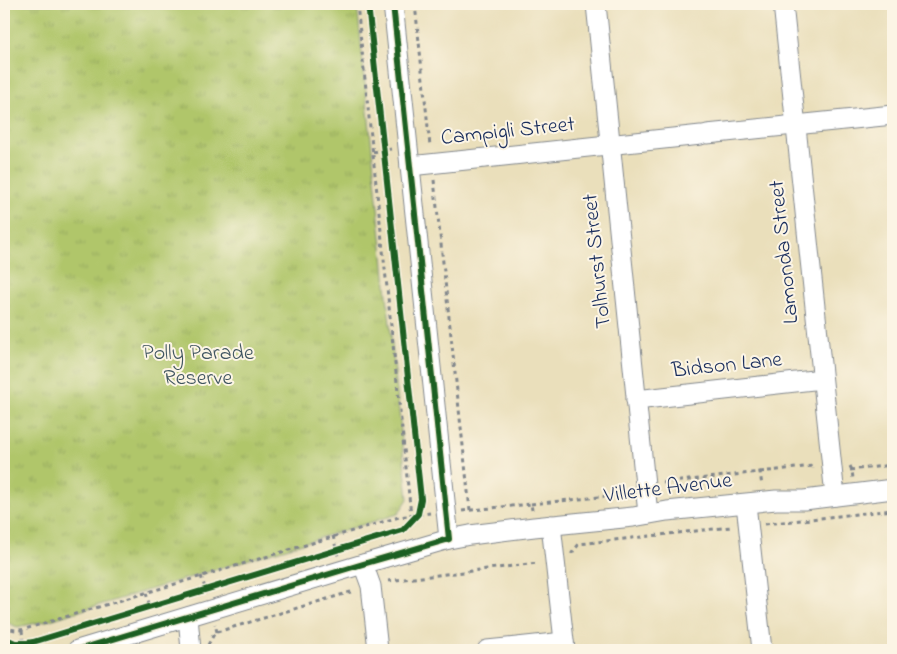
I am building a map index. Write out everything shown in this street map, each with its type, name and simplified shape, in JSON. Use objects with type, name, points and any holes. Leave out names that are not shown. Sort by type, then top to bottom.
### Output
[{"type":"street","points":[[393,4],[449,539]]},
{"type":"street","name":"Tolhurst Street","points":[[596,4],[648,514]]},
{"type":"street","name":"Lamonda Street","points":[[783,4],[835,496]]},
{"type":"street","name":"Campigli Street","points":[[410,166],[893,115]]},
{"type":"street","name":"Bidson Lane","points":[[636,400],[822,379]]},
{"type":"street","name":"Villette Avenue","points":[[77,650],[449,539],[552,525],[615,520],[667,511],[776,500],[804,500],[893,489]]},
{"type":"street","points":[[746,504],[740,526],[762,650]]},
{"type":"street","points":[[486,650],[565,646],[547,563],[552,525]]},
{"type":"street","points":[[363,564],[371,586],[378,650]]},
{"type":"street","points":[[188,617],[191,650]]},
{"type":"path","points":[[357,4],[414,515]]},
{"type":"path","points":[[415,4],[470,510]]},
{"type":"path","points":[[382,140],[384,160]]},
{"type":"path","points":[[531,504],[629,494]]},
{"type":"path","points":[[408,525],[420,506]]},
{"type":"path","points":[[547,563],[573,560],[572,553],[579,544],[893,510]]},
{"type":"path","points":[[4,626],[10,629],[22,630],[399,517],[446,512]]},
{"type":"path","points":[[732,537],[740,526]]},
{"type":"path","points":[[327,553],[346,547]]},
{"type":"path","points":[[196,592],[215,587]]},
{"type":"path","points":[[217,632],[354,591]]},
{"type":"path","points":[[140,609],[159,604]]},
{"type":"path","points":[[14,642],[25,643],[22,630]]},
{"type":"path","points":[[158,650],[164,648],[167,650]]},
{"type":"green space","name":"Polly Parade Reserve","points":[[4,4],[357,4],[408,499],[398,514],[47,621],[17,627],[4,621]]},
{"type":"cycle path","points":[[4,638],[15,643],[33,642],[403,530],[418,514],[421,499],[368,4]]},
{"type":"cycle path","points":[[77,650],[449,539],[393,4]]}]
